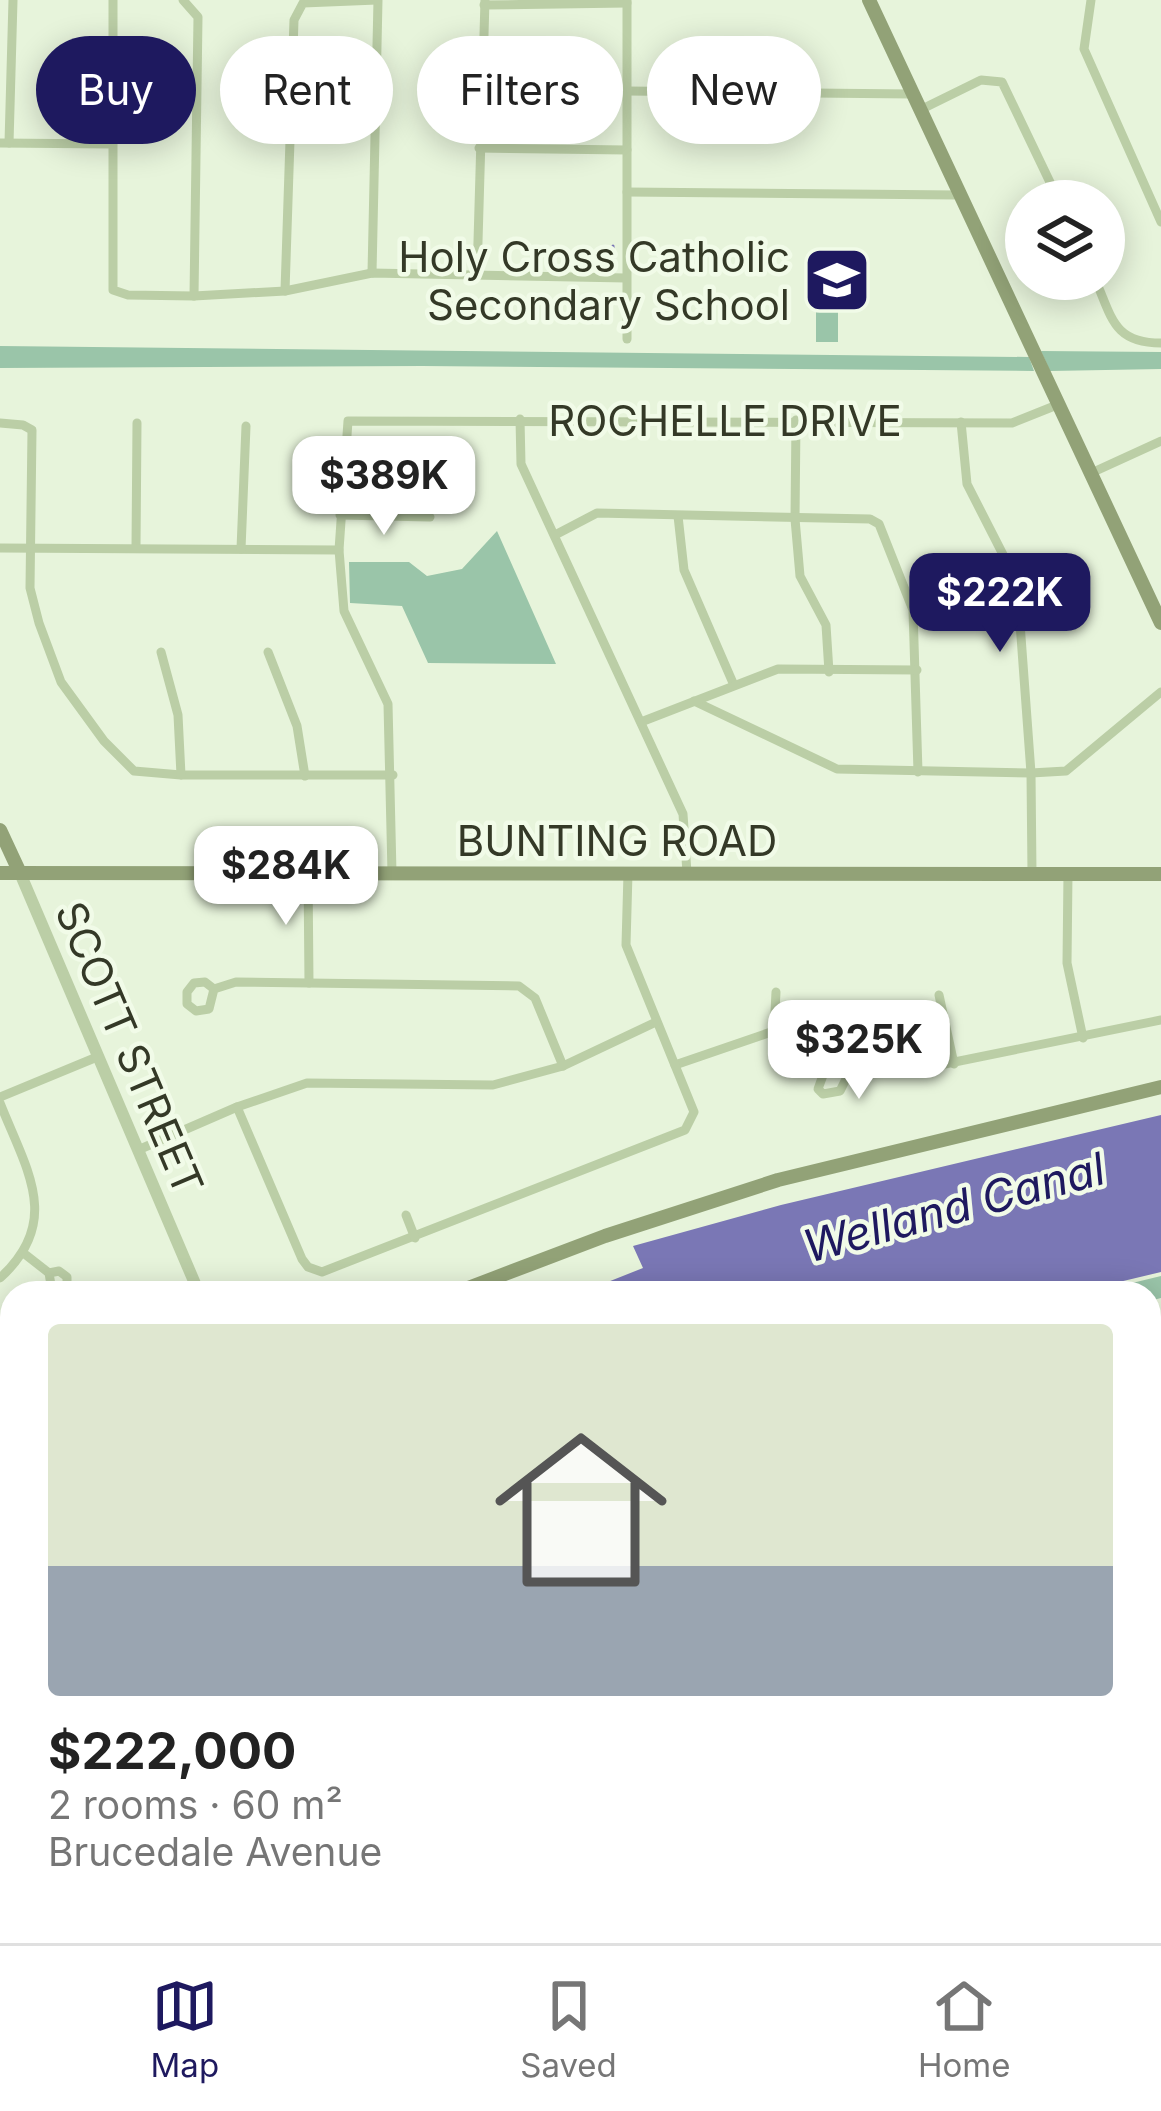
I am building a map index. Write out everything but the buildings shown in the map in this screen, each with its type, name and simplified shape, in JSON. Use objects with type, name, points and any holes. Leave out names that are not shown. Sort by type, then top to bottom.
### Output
[{"type":"main road","points":[[869,0],[1160,619]]},
{"type":"main road","name":"SCOTT STREET","points":[[0,830],[20,873]]},
{"type":"main road","name":"BUNTING ROAD","points":[[0,873],[1161,874]]},
{"type":"main road","points":[[487,1281],[605,1236],[778,1180],[1161,1087]]},
{"type":"street","points":[[13,0],[4,143],[36,143]]},
{"type":"street","points":[[113,0],[113,36]]},
{"type":"street","points":[[183,0],[198,17],[194,296]]},
{"type":"street","points":[[285,291],[293,20],[303,3],[378,0],[372,274]]},
{"type":"street","points":[[1090,0],[1084,49],[1161,222]]},
{"type":"street","points":[[477,276],[484,2],[627,2],[627,339]]},
{"type":"street","points":[[0,16],[13,16]]},
{"type":"street","points":[[920,110],[981,80],[1002,82],[1050,180]]},
{"type":"street","points":[[627,91],[913,94]]},
{"type":"street","points":[[112,144],[113,290],[128,295],[285,291],[372,274],[626,278]]},
{"type":"street","points":[[479,148],[627,150]]},
{"type":"street","points":[[627,192],[958,195]]},
{"type":"street","points":[[1105,300],[1128,338],[1161,343]]},
{"type":"street","name":"ROCHELLE DRIVE","points":[[392,873],[388,704],[344,611],[339,550],[348,421],[1012,423],[1057,405]]},
{"type":"street","points":[[520,419],[521,464],[683,814],[687,873]]},
{"type":"street","points":[[796,420],[800,576],[826,625],[829,672]]},
{"type":"street","points":[[962,422],[968,484],[1017,582],[1031,773],[1032,874]]},
{"type":"street","points":[[0,423],[32,430],[30,588],[62,682],[104,741],[134,771],[393,775]]},
{"type":"street","points":[[136,547],[137,423]]},
{"type":"street","points":[[241,549],[246,425]]},
{"type":"street","points":[[1089,474],[1161,441]]},
{"type":"street","points":[[555,535],[598,513],[870,519],[879,524],[913,610],[918,772]]},
{"type":"street","points":[[340,515],[430,517]]},
{"type":"street","points":[[677,516],[684,569],[733,683]]},
{"type":"street","points":[[0,548],[339,550]]},
{"type":"street","points":[[161,652],[178,715],[181,775]]},
{"type":"street","points":[[268,652],[297,726],[305,776]]},
{"type":"street","points":[[641,722],[778,669],[917,670]]},
{"type":"street","points":[[694,701],[837,770],[1031,773],[1066,770],[1161,692]]},
{"type":"street","name":"SCOTT STREET","points":[[20,873],[194,1281]]},
{"type":"street","points":[[308,873],[309,983]]},
{"type":"street","points":[[237,1108],[308,1267],[329,1271],[686,1130],[694,1112],[626,945],[628,873]]},
{"type":"street","points":[[1068,873],[1067,963],[1083,1038]]},
{"type":"street","points":[[214,989],[236,982],[519,986],[535,998],[563,1066]]},
{"type":"street","points":[[774,1031],[776,992]]},
{"type":"street","points":[[940,994],[953,1064]]},
{"type":"street","points":[[675,1065],[774,1031],[889,1067],[953,1064],[1161,1020]]},
{"type":"street","points":[[138,1150],[307,1083],[493,1085],[523,1080],[656,1022]]},
{"type":"street","points":[[833,1048],[818,1089],[823,1094],[840,1091],[859,1055]]},
{"type":"street","points":[[0,1278],[26,1255],[36,1212],[35,1193],[0,1100],[97,1057]]},
{"type":"street","points":[[406,1215],[415,1238]]},
{"type":"street","points":[[26,1255],[50,1274]]},
{"type":"green space","points":[[816,306],[838,306],[838,342],[816,342]]},
{"type":"green space","points":[[0,346],[1029,357],[1034,371],[0,368]]},
{"type":"green space","points":[[1041,351],[1161,352],[1161,369],[1050,371]]},
{"type":"green space","points":[[497,531],[556,664],[428,663],[402,606],[350,603],[349,562],[409,562],[427,576],[462,569]]},
{"type":"water","name":"Welland Canal","points":[[1161,1115],[1161,1272],[1123,1281],[610,1281],[643,1268],[633,1246],[781,1205]]},
{"type":"waterway","points":[[613,246],[613,262]]},
{"type":"place","name":"Holy Cross Catholic Secondary School","points":[[837,280]]}]
